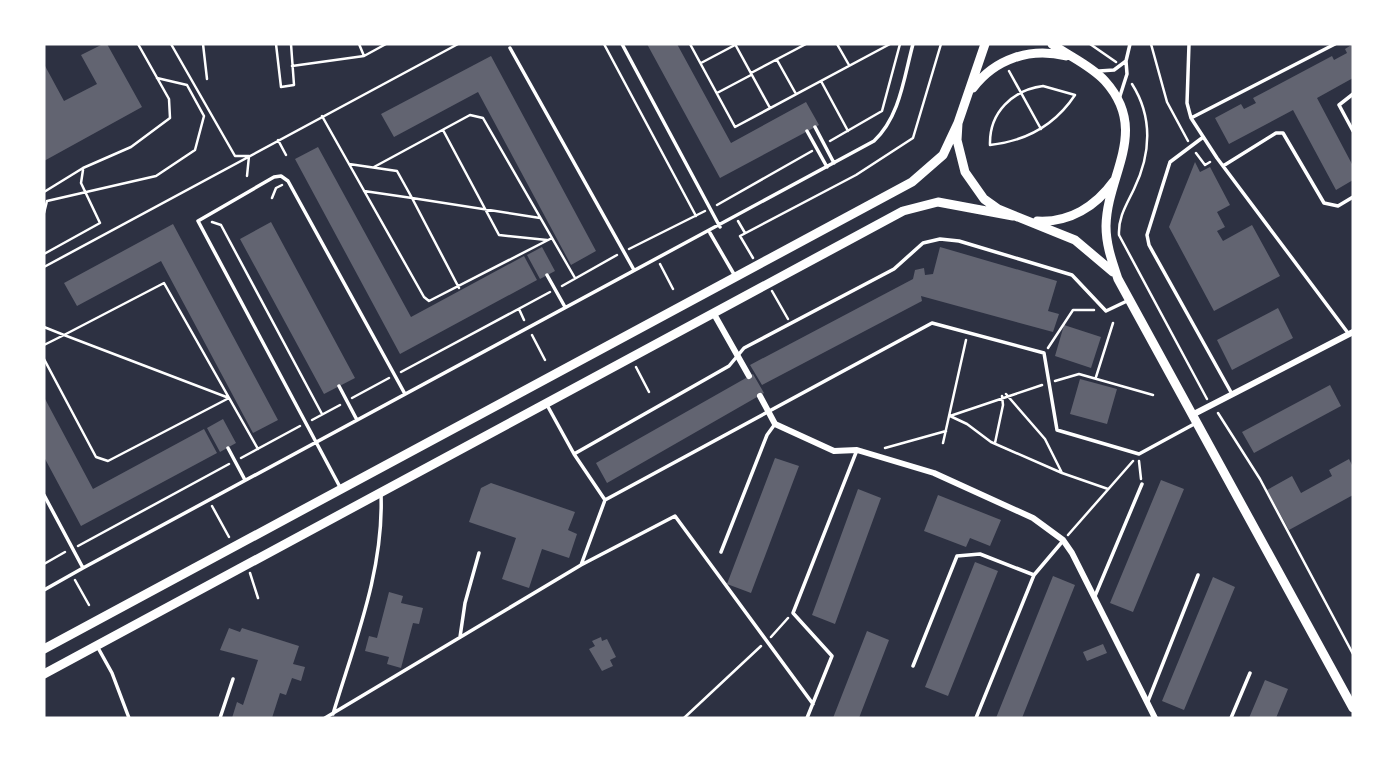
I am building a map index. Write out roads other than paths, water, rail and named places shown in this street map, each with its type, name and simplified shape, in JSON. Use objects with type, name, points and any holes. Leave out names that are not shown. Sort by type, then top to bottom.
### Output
[{"type":"main road","points":[[44,649],[758,267],[922,176],[949,146],[985,44]]},
{"type":"main road","points":[[1052,44],[1095,71],[1118,101],[1126,134],[1106,225],[1107,244],[1118,279]]},
{"type":"main road","points":[[962,107],[980,79],[1004,62],[1039,53],[1071,58]]},
{"type":"main road","points":[[958,123],[957,140],[965,172],[984,199],[1013,216]]},
{"type":"main road","points":[[1029,220],[1062,219],[1077,214],[1104,194],[1121,166]]},
{"type":"main road","points":[[44,674],[914,206],[951,203],[1029,220],[1076,240],[1105,262],[1118,279],[1353,708]]},
{"type":"street","points":[[714,314],[749,376]]},
{"type":"street","points":[[1194,419],[1232,394],[1351,333]]},
{"type":"street","points":[[760,396],[775,424],[834,451],[857,450],[934,473],[1034,518],[1063,540],[1155,718]]},
{"type":"lane","points":[[622,44],[720,227]]},
{"type":"lane","points":[[44,590],[634,270],[710,233],[874,141],[886,130],[893,115],[912,44]]},
{"type":"lane","points":[[1118,101],[1127,74],[1126,61],[1130,44]]},
{"type":"lane","points":[[1189,44],[1187,103],[1191,118],[1202,138],[1351,333]]},
{"type":"lane","points":[[1191,118],[1335,44]]},
{"type":"lane","points":[[510,48],[634,270]]},
{"type":"lane","points":[[1095,71],[1114,70],[1126,61]]},
{"type":"lane","points":[[1353,93],[1339,105],[1353,131]]},
{"type":"lane","points":[[815,127],[834,163]]},
{"type":"lane","points":[[807,131],[827,167]]},
{"type":"lane","points":[[1223,166],[1276,133],[1283,133],[1324,203],[1338,206],[1353,197]]},
{"type":"lane","points":[[1202,138],[1170,162],[1147,235],[1149,245],[1232,394]]},
{"type":"lane","points":[[341,490],[198,221],[274,177],[281,176],[288,181],[405,394]]},
{"type":"lane","points":[[710,233],[736,278]]},
{"type":"lane","points":[[574,454],[729,366],[744,348],[894,269],[923,243],[940,239],[959,241],[1072,275],[1105,311],[1129,300]]},
{"type":"lane","points":[[547,275],[565,308]]},
{"type":"lane","points":[[581,565],[605,500],[932,323],[1044,353],[1057,430],[1139,454],[1194,419]]},
{"type":"lane","points":[[340,386],[357,420]]},
{"type":"lane","points":[[547,404],[574,454],[605,500]]},
{"type":"lane","points":[[720,552],[767,435],[775,424]]},
{"type":"lane","points":[[228,448],[246,480]]},
{"type":"lane","points":[[807,718],[832,656],[793,613],[857,450]]},
{"type":"lane","points":[[1094,598],[1142,484]]},
{"type":"lane","points":[[332,717],[378,562],[382,532],[381,492]]},
{"type":"lane","points":[[44,495],[83,568]]},
{"type":"lane","points":[[326,718],[332,717],[581,565],[675,516],[813,704]]},
{"type":"lane","points":[[976,718],[1034,575],[1063,540]]},
{"type":"lane","points":[[460,638],[465,603],[479,554]]},
{"type":"lane","points":[[913,666],[957,556],[980,554],[1034,575]]},
{"type":"lane","points":[[1147,703],[1198,575]]},
{"type":"lane","points":[[97,646],[112,673],[129,718]]},
{"type":"lane","points":[[1231,718],[1250,673]]},
{"type":"lane","points":[[220,718],[233,679]]}]
